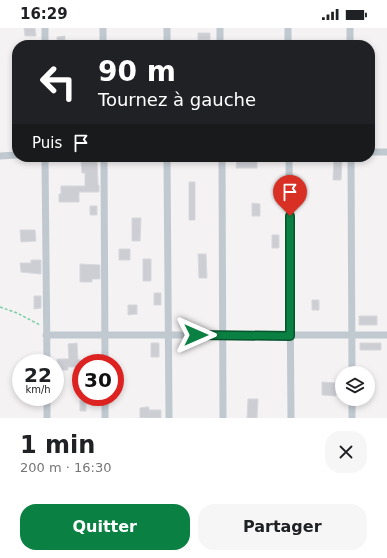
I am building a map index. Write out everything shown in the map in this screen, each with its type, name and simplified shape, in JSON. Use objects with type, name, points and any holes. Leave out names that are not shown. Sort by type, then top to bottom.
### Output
[{"type":"street","points":[[45,28],[45,40]]},
{"type":"street","points":[[103,28],[103,40]]},
{"type":"street","points":[[167,28],[167,40]]},
{"type":"street","points":[[220,28],[220,40]]},
{"type":"street","points":[[288,28],[288,40]]},
{"type":"street","points":[[350,28],[350,40]]},
{"type":"street","points":[[375,152],[387,152]]},
{"type":"street","points":[[0,156],[12,155]]},
{"type":"street","points":[[45,162],[46,354]]},
{"type":"street","points":[[104,162],[105,354]]},
{"type":"street","points":[[168,162],[169,418]]},
{"type":"street","points":[[222,162],[223,418]]},
{"type":"street","points":[[289,162],[290,418]]},
{"type":"street","points":[[351,162],[352,366]]},
{"type":"street","points":[[46,332],[105,335],[387,336]]},
{"type":"street","points":[[47,406],[47,418]]},
{"type":"street","points":[[105,406],[105,418]]},
{"type":"street","points":[[352,406],[352,418]]},
{"type":"path","points":[[0,306],[17,313],[46,332]]},
{"type":"building","points":[[24,28],[35,28],[36,36],[25,36]]},
{"type":"building","points":[[198,33],[210,33],[210,40],[198,40]]},
{"type":"building","points":[[65,36],[65,40],[57,40],[57,37]]},
{"type":"building","points":[[81,162],[97,162],[99,192],[79,192],[79,202],[59,202],[61,186],[85,186],[85,173],[82,173]]},
{"type":"building","points":[[237,162],[257,162],[257,168],[236,168]]},
{"type":"building","points":[[334,162],[342,162],[341,180],[333,180]]},
{"type":"building","points":[[189,182],[195,182],[195,220],[189,220]]},
{"type":"building","points":[[252,203],[260,204],[260,216],[252,216]]},
{"type":"building","points":[[90,206],[97,206],[97,215],[90,215]]},
{"type":"building","points":[[132,218],[141,218],[140,241],[132,241]]},
{"type":"building","points":[[20,230],[35,230],[36,241],[21,242]]},
{"type":"building","points":[[272,235],[279,235],[279,248],[272,248]]},
{"type":"building","points":[[119,249],[130,249],[130,260],[119,260]]},
{"type":"building","points":[[198,254],[206,254],[207,278],[199,278]]},
{"type":"building","points":[[143,259],[151,259],[151,281],[143,281]]},
{"type":"building","points":[[31,260],[41,260],[41,274],[21,272],[20,263],[31,263]]},
{"type":"building","points":[[80,264],[100,265],[100,279],[92,279],[92,282],[80,282]]},
{"type":"building","points":[[154,293],[161,293],[161,305],[154,305]]},
{"type":"building","points":[[34,296],[41,296],[41,308],[34,309]]},
{"type":"building","points":[[312,300],[319,300],[319,310],[312,310]]},
{"type":"building","points":[[128,305],[137,305],[137,314],[128,315]]},
{"type":"building","points":[[359,316],[377,316],[377,325],[359,325]]},
{"type":"building","points":[[77,343],[78,354],[72,354],[72,367],[68,367],[68,370],[64,370],[64,359],[69,359],[68,344]]},
{"type":"building","points":[[151,343],[159,343],[159,357],[151,357]]},
{"type":"building","points":[[360,343],[381,343],[381,350],[360,350]]},
{"type":"building","points":[[322,382],[335,383],[335,396],[322,395]]},
{"type":"building","points":[[248,399],[258,399],[257,418],[247,418]]},
{"type":"building","points":[[80,406],[86,406],[86,411],[80,411]]},
{"type":"building","points":[[149,407],[149,410],[161,410],[161,418],[140,418],[140,408]]},
{"type":"route","points":[[196,335],[290,336],[290,216]]}]
